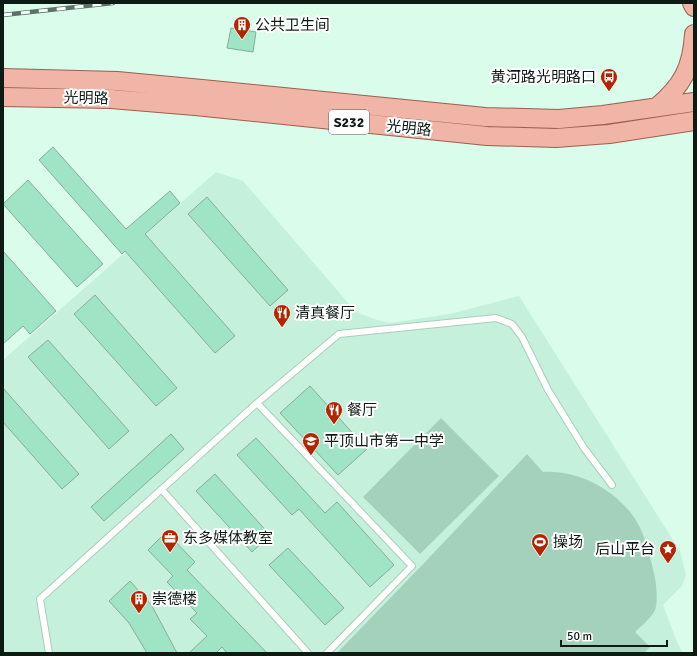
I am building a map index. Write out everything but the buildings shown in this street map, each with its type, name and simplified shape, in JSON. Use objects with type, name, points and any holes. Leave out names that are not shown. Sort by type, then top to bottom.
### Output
[{"type":"main road","points":[[692,3],[694,7]]},
{"type":"main road","points":[[657,107],[671,96],[686,72],[692,55],[694,34]]},
{"type":"main road","name":"光明路","points":[[3,78],[132,83],[210,89],[485,117],[559,119],[603,115],[694,102]]},
{"type":"main road","name":"光明路","points":[[3,97],[119,99],[487,136],[556,138],[609,134],[694,121]]},
{"type":"main road","points":[[662,126],[694,134]]},
{"type":"lane","points":[[49,653],[40,599],[257,403],[339,334],[496,318],[512,324],[522,337],[548,390],[584,448],[612,485]]},
{"type":"lane","points":[[257,403],[412,566],[327,653]]},
{"type":"lane","points":[[162,490],[308,653]]},
{"type":"shaded area","name":"平顶山市第一中学","points":[[216,172],[243,181],[356,312],[390,323],[450,314],[519,296],[680,551],[686,575],[682,586],[663,605],[677,642],[683,653],[3,653],[3,360]]},
{"type":"shaded area","points":[[441,418],[499,476],[420,554],[363,497]]},
{"type":"shaded area","name":"操场","points":[[527,454],[543,472],[555,472],[580,477],[603,488],[623,504],[636,520],[643,534],[650,557],[655,577],[657,599],[654,612],[635,632],[650,647],[644,653],[337,653],[426,561]]},
{"type":"railway","points":[[3,15],[113,3]]},
{"type":"place","name":"公共卫生间","points":[[242,40]]},
{"type":"place","name":"黄河路光明路口","points":[[609,92]]},
{"type":"place","name":"清真餐厅","points":[[282,328]]},
{"type":"place","name":"餐厅","points":[[334,425]]},
{"type":"place","name":"平顶山市第一中学","points":[[311,456]]},
{"type":"place","name":"东多媒体教室","points":[[170,553]]},
{"type":"place","name":"操场","points":[[540,557]]},
{"type":"place","name":"后山平台","points":[[668,564]]},
{"type":"place","name":"崇德楼","points":[[139,614]]}]
